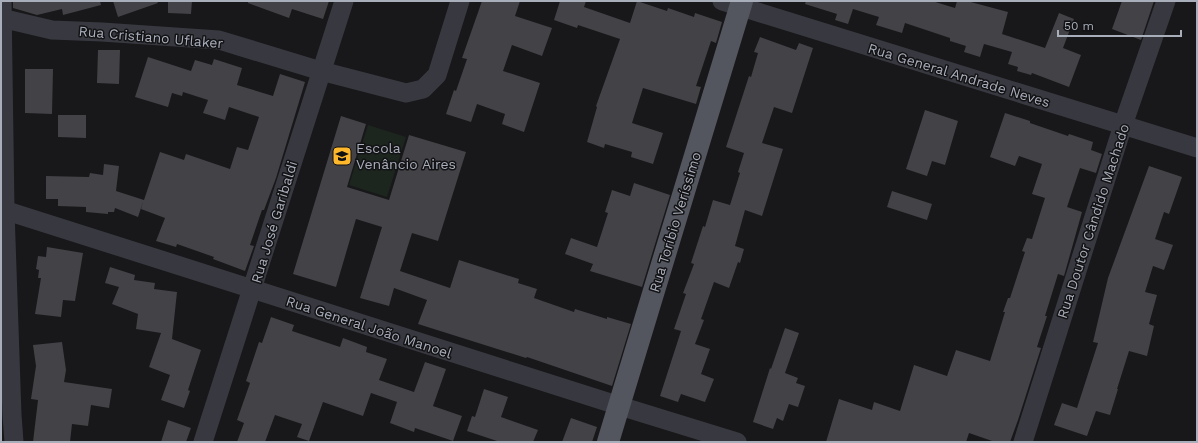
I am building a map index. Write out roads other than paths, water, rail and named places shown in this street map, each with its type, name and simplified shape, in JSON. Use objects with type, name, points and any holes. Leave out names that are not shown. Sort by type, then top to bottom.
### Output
[{"type":"main road","name":"Rua Toríbio Veríssimo","points":[[608,442],[620,406],[735,3]]},
{"type":"street","name":"Rua José Garibaldi","points":[[203,442],[344,1]]},
{"type":"street","name":"Rua Cristiano Uflaker","points":[[2,12],[52,30],[219,40],[321,71],[406,93],[423,89],[436,75],[460,1]]},
{"type":"street","name":"Rua Doutor Cândido Machado","points":[[1023,442],[1123,125],[1166,1]]},
{"type":"street","name":"Rua General Andrade Neves","points":[[735,3],[1197,148]]},
{"type":"street","points":[[2,12],[3,210],[14,442]]},
{"type":"street","name":"Rua General João Manoel","points":[[3,210],[252,290],[737,442]]},
{"type":"place","name":"Escola Venâncio Aires","points":[[342,156]]}]
